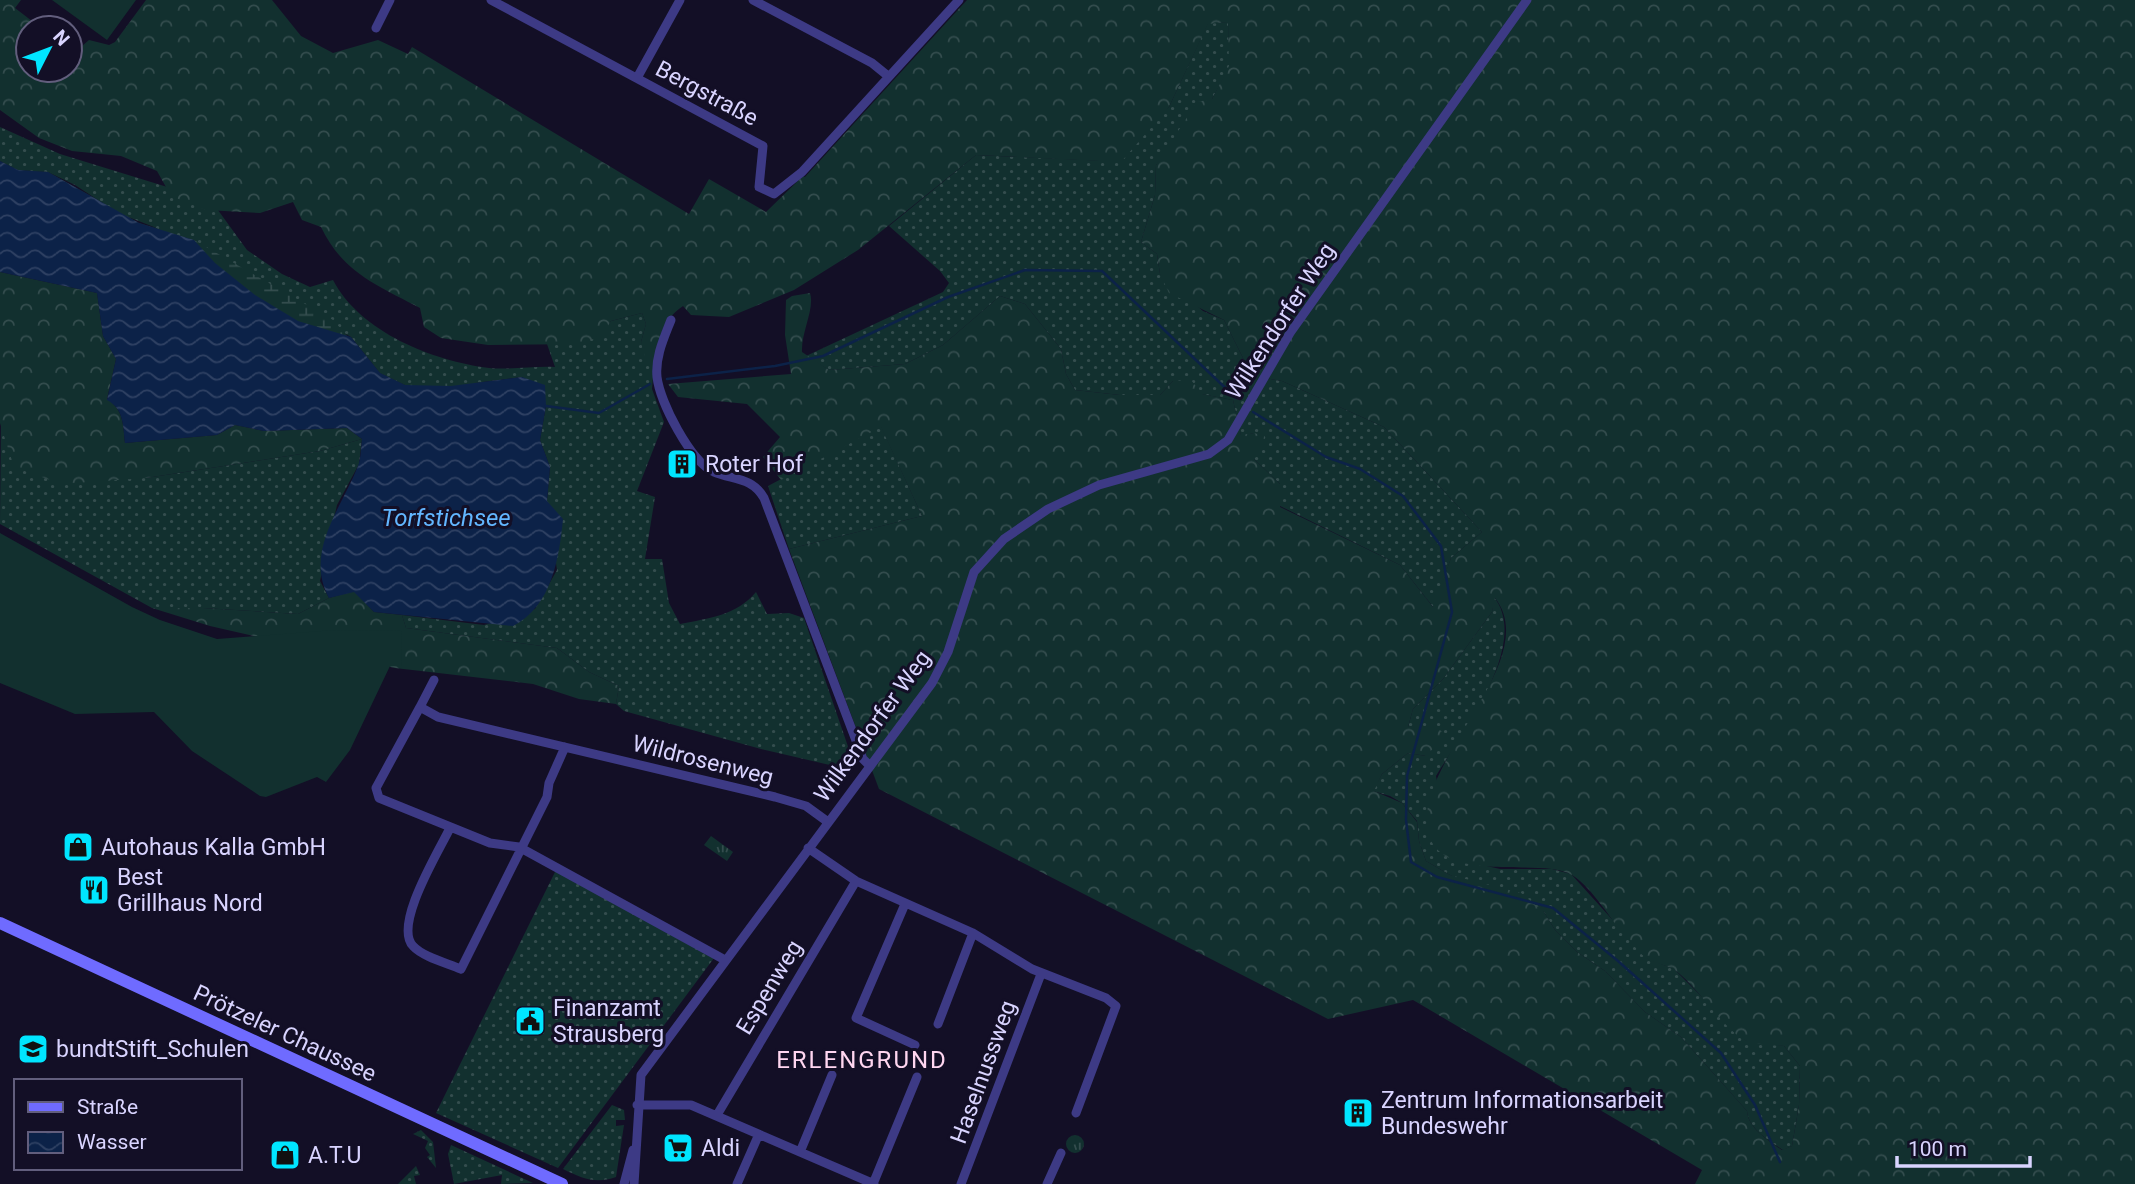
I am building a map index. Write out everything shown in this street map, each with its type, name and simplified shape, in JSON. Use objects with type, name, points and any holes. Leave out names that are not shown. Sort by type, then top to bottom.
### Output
[{"type":"main road","name":"Prötzeler Chaussee","points":[[0,923],[561,1182]]},
{"type":"street","points":[[376,28],[390,0]]},
{"type":"street","name":"Bergstraße","points":[[491,0],[763,146],[759,187],[774,194],[802,172],[959,0]]},
{"type":"street","points":[[637,78],[680,0]]},
{"type":"street","points":[[753,0],[872,63],[888,76]]},
{"type":"street","name":"Wilkendorfer Weg","points":[[634,1184],[641,1075],[932,683],[948,652],[974,572],[1004,539],[1048,509],[1086,491],[1209,454],[1228,440],[1290,333],[1527,0]]},
{"type":"street","points":[[671,320],[661,345],[657,377],[674,423],[712,471],[758,487],[863,759],[869,765]]},
{"type":"street","points":[[434,680],[376,788],[376,794],[490,843],[519,847],[724,960]]},
{"type":"street","name":"Wildrosenweg","points":[[420,707],[438,717],[806,806],[828,822]]},
{"type":"street","points":[[450,828],[407,917],[406,934],[414,948],[461,969],[519,847],[547,797],[549,783],[565,747]]},
{"type":"street","points":[[808,848],[856,881],[973,933],[1041,974],[1106,998],[1116,1006],[1076,1113]]},
{"type":"street","name":"Espenweg","points":[[716,1115],[856,881]]},
{"type":"street","points":[[905,904],[856,1018],[915,1045]]},
{"type":"street","points":[[938,1024],[973,933]]},
{"type":"street","name":"Haselnussweg","points":[[961,1184],[988,1119],[988,1107],[1041,974]]},
{"type":"street","points":[[800,1152],[832,1075]]},
{"type":"street","points":[[637,1105],[691,1105],[873,1184],[917,1077]]},
{"type":"street","name":"Wilkendorfer Weg","points":[[624,1184],[636,1127]]},
{"type":"street","points":[[737,1184],[759,1134]]},
{"type":"street","points":[[1047,1184],[1061,1153]]},
{"type":"street","points":[[842,1184],[848,1172]]},
{"type":"green space","points":[[0,0],[21,0],[15,8],[23,14],[14,14],[14,84],[84,84],[84,44],[89,40],[109,45],[115,42],[146,0],[272,0],[301,36],[333,53],[378,40],[408,54],[412,47],[689,214],[709,179],[766,212],[805,177],[967,0],[2135,0],[2135,1184],[1695,1184],[1702,1170],[1413,1000],[1328,1019],[879,789],[789,549],[922,516],[881,427],[781,480],[763,457],[780,437],[747,404],[678,397],[668,384],[791,374],[785,335],[786,300],[792,296],[810,293],[811,306],[802,352],[829,370],[905,364],[943,345],[1000,296],[1025,304],[1061,349],[1066,374],[1075,390],[1120,395],[1160,395],[1173,381],[1191,380],[1202,394],[1233,400],[1241,435],[1254,433],[1264,436],[1263,447],[1254,459],[1280,484],[1280,507],[1400,565],[1433,607],[1451,558],[1482,532],[1384,427],[1282,381],[1252,376],[1224,320],[1169,293],[1160,274],[1157,254],[1141,242],[1155,195],[1156,165],[1197,102],[1212,99],[1229,66],[1228,22],[1208,24],[1169,107],[1121,162],[976,155],[858,250],[794,290],[729,317],[691,315],[683,306],[665,325],[654,366],[647,363],[641,342],[646,324],[642,313],[611,321],[604,332],[585,344],[488,345],[441,338],[424,327],[420,308],[351,267],[330,243],[321,227],[302,220],[293,202],[260,213],[206,210],[171,196],[157,171],[121,156],[72,151],[39,138],[0,110]],"holes":[[[1495,598],[1506,623],[1504,650],[1492,679],[1441,770],[1430,799],[1427,826],[1434,845],[1448,857],[1468,864],[1557,870],[1572,875],[1588,888],[1642,954],[1651,961],[1676,971],[1739,1037],[1756,1043],[1784,1046],[1800,1066],[1799,1105],[1792,1146],[1782,1150],[1760,1134],[1751,1123],[1747,1111],[1681,1037],[1645,1012],[1605,971],[1577,952],[1555,930],[1544,912],[1521,893],[1450,875],[1426,861],[1419,841],[1417,822],[1402,803],[1374,791],[1382,774],[1408,753],[1426,756],[1446,735],[1433,727],[1408,727],[1413,709],[1443,679],[1492,612]]]},
{"type":"green space","points":[[52,0],[136,0],[107,40],[84,23],[84,14],[71,14]]},
{"type":"green space","points":[[1228,22],[1230,66],[1212,99],[1156,165],[1155,195],[1141,242],[1157,254],[1160,274],[1203,311],[1224,320],[1252,376],[1282,381],[1384,427],[1482,532],[1451,558],[1434,608],[1400,565],[1280,506],[1280,484],[1254,459],[1254,433],[1241,436],[1233,400],[1201,394],[1173,381],[1160,395],[1120,395],[1075,390],[1066,374],[1061,349],[1025,304],[1000,296],[943,345],[905,364],[829,370],[806,356],[943,292],[949,283],[940,271],[889,226],[976,155],[1107,161],[1169,107],[1208,23]]},
{"type":"green space","points":[[0,127],[60,154],[177,190],[215,206],[247,250],[282,274],[310,287],[333,280],[345,298],[379,329],[422,351],[445,359],[489,368],[555,367],[547,344],[583,342],[598,335],[611,321],[642,313],[646,324],[641,342],[654,366],[652,389],[664,422],[637,491],[655,497],[645,559],[662,559],[669,603],[680,624],[731,611],[756,592],[767,614],[789,613],[804,618],[855,767],[847,769],[761,749],[624,711],[616,704],[619,686],[589,672],[557,648],[406,628],[402,615],[484,625],[535,609],[557,570],[547,501],[550,467],[540,440],[546,406],[522,377],[451,386],[405,385],[380,373],[351,337],[154,227],[118,213],[75,185],[48,172],[18,170],[0,161]]},
{"type":"green space","points":[[0,161],[18,170],[48,172],[139,223],[194,240],[333,320],[380,373],[405,385],[493,382],[451,414]]},
{"type":"green space","points":[[0,272],[97,293],[103,336],[116,359],[107,399],[120,413],[125,443],[217,435],[235,425],[264,431],[347,428],[362,439],[320,451],[146,478],[61,484],[14,467],[0,423]]},
{"type":"green space","points":[[1,421],[146,478],[320,451],[362,439],[359,464],[337,505],[320,581],[329,598],[298,614],[152,608],[0,524]]},
{"type":"green space","points":[[881,426],[922,516],[789,549],[768,486]]},
{"type":"green space","points":[[0,533],[132,607],[160,620],[217,639],[335,630],[402,631],[401,666],[390,666],[350,750],[326,782],[317,777],[266,797],[260,796],[192,751],[154,712],[75,714],[0,683]]},
{"type":"green space","points":[[354,591],[374,612],[402,615],[406,628],[557,648],[589,672],[619,686],[616,704],[579,699],[533,684],[395,668],[210,626],[152,608],[298,614],[329,598]]},
{"type":"green space","points":[[1494,597],[1503,616],[1504,639],[1498,663],[1475,713],[1436,776],[1451,858],[1500,869],[1552,869],[1571,874],[1648,959],[1674,969],[1745,1040],[1784,1046],[1800,1066],[1799,1105],[1792,1146],[1783,1150],[1760,1134],[1751,1123],[1747,1111],[1681,1037],[1645,1012],[1605,971],[1577,952],[1555,930],[1544,912],[1450,875],[1426,861],[1419,841],[1417,821],[1402,803],[1373,791],[1382,774],[1408,753],[1426,756],[1408,727],[1413,709],[1443,679],[1492,612]]},
{"type":"green space","points":[[711,836],[733,852],[727,861],[704,845]]},
{"type":"green space","points":[[556,870],[714,958],[558,1168],[436,1113]]},
{"type":"green space","points":[[612,1105],[624,1110],[625,1120],[616,1120],[616,1126],[624,1125],[616,1177],[590,1179],[563,1169]]},
{"type":"green space","points":[[421,1130],[433,1142],[436,1168],[427,1157],[430,1155],[425,1148],[428,1141],[413,1134]]},
{"type":"green space","points":[[1075,1135],[1081,1138],[1084,1144],[1081,1150],[1075,1153],[1069,1150],[1066,1144],[1069,1138]]},
{"type":"green space","points":[[451,1145],[533,1183],[501,1184],[502,1175],[454,1184],[448,1154]]},
{"type":"green space","points":[[416,1166],[420,1175],[414,1176],[416,1184],[398,1184]]},
{"type":"water","name":"Torfstichsee","points":[[0,161],[18,170],[48,172],[139,223],[194,240],[215,263],[255,295],[298,321],[351,337],[380,373],[405,385],[451,386],[522,377],[545,385],[546,406],[540,440],[550,467],[547,501],[563,519],[556,565],[545,594],[537,606],[513,626],[374,612],[354,592],[329,598],[322,581],[323,547],[361,453],[362,439],[347,428],[264,431],[235,425],[217,435],[125,443],[120,413],[107,400],[116,359],[103,336],[97,293],[0,272]]},
{"type":"waterway","points":[[667,379],[775,366],[823,356],[948,297],[1025,270],[1102,271],[1236,398]]},
{"type":"waterway","points":[[546,406],[599,413],[650,384]]},
{"type":"waterway","points":[[1253,412],[1326,457],[1360,469],[1403,496],[1441,546],[1452,612],[1407,776],[1406,820],[1411,862],[1437,877],[1553,908],[1618,961],[1721,1053],[1755,1105],[1780,1162]]},
{"type":"place","name":"Roter Hof","points":[[682,464]]},
{"type":"place","name":"Autohaus Kalla GmbH","points":[[78,847]]},
{"type":"place","name":"Best Grillhaus Nord","points":[[94,890]]},
{"type":"place","name":"Finanzamt Strausberg","points":[[530,1021]]},
{"type":"place","name":"bundtStift_Schulen","points":[[33,1049]]},
{"type":"place","name":"Zentrum Informationsarbeit Bundeswehr","points":[[1358,1113]]},
{"type":"place","name":"Aldi","points":[[678,1148]]},
{"type":"place","name":"A.T.U","points":[[285,1155]]},
{"type":"district","name":"ERLENGRUND","points":[[862,1060]]}]
